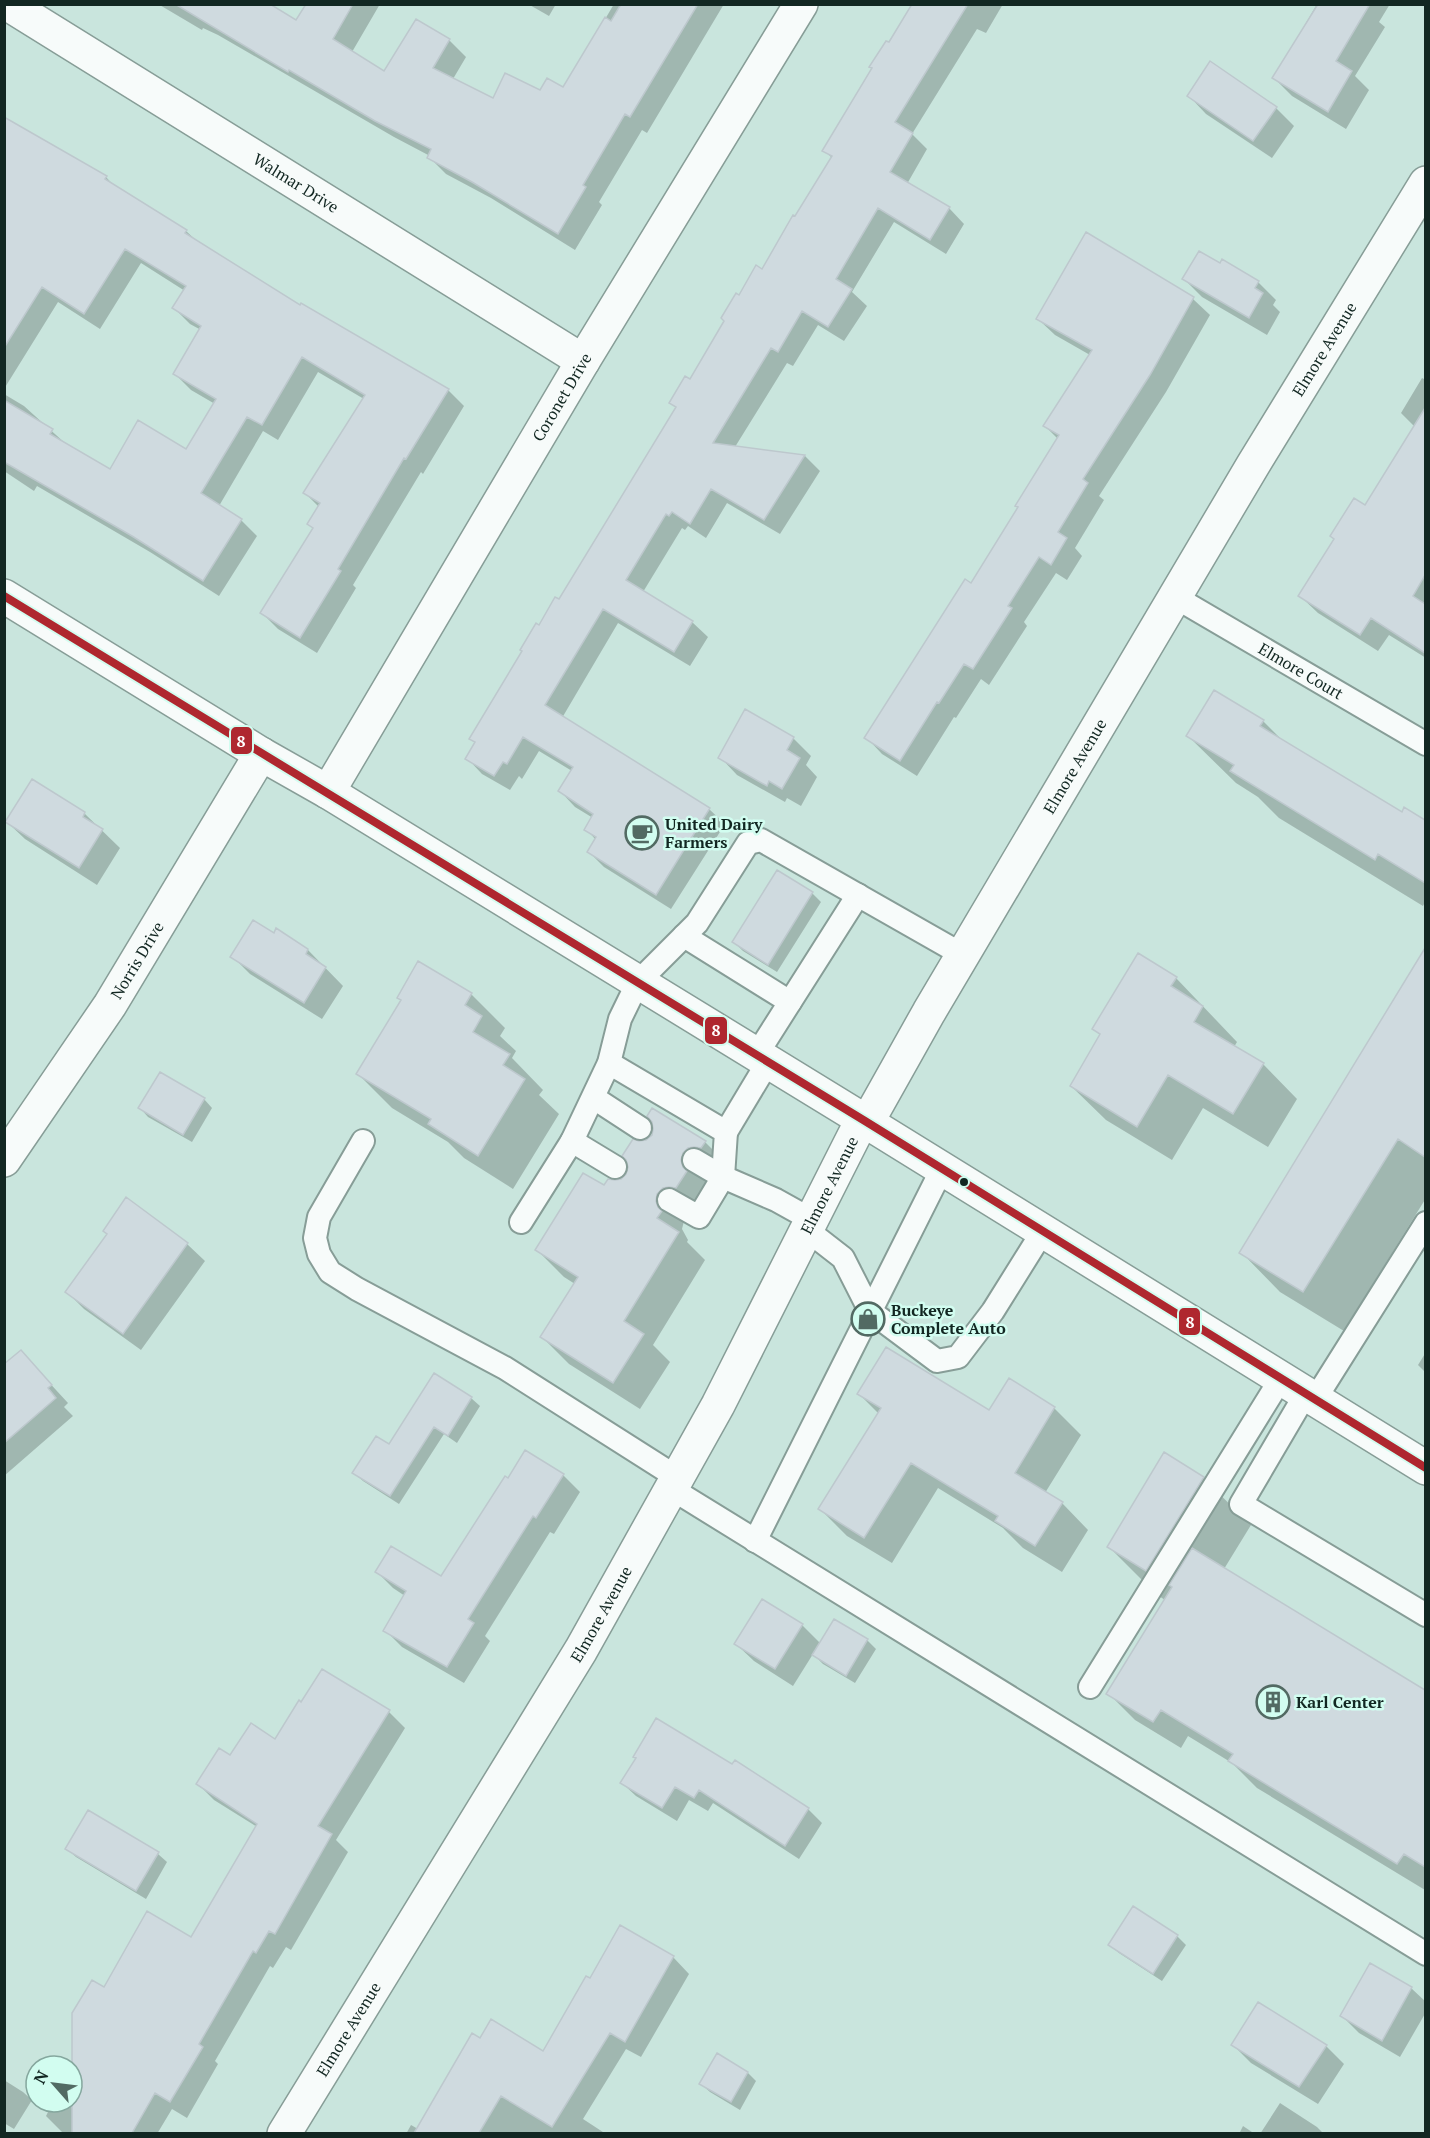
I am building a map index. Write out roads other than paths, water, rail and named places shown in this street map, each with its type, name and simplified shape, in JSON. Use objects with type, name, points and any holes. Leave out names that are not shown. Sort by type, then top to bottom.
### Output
[{"type":"street","name":"Walmar Drive","points":[[8,4],[583,361]]},
{"type":"street","name":"Coronet Drive","points":[[328,792],[583,361],[801,4]]},
{"type":"street","name":"Elmore Avenue","points":[[284,2133],[574,1663],[718,1405],[856,1132],[874,1110],[1253,465],[1425,183]]},
{"type":"street","points":[[4,596],[865,1121],[1425,1468]]},
{"type":"street","name":"Norris Drive","points":[[4,1160],[110,1005],[261,754]]},
{"type":"lane","name":"Elmore Court","points":[[1175,597],[1425,744]]},
{"type":"lane","points":[[521,1222],[572,1141],[594,1098],[609,1063],[620,1019],[638,982],[697,923],[748,843],[761,840],[963,955]]},
{"type":"lane","points":[[669,1200],[699,1217],[723,1177],[726,1132],[762,1058],[790,1002],[858,895]]},
{"type":"lane","points":[[684,936],[790,1002]]},
{"type":"lane","points":[[609,1063],[726,1132]]},
{"type":"lane","points":[[594,1098],[640,1128]]},
{"type":"lane","points":[[363,1141],[319,1217],[315,1238],[319,1254],[330,1272],[357,1289],[505,1368],[755,1540],[1425,1954]]},
{"type":"lane","points":[[572,1141],[615,1167]]},
{"type":"lane","points":[[694,1160],[723,1177],[776,1200],[809,1225],[843,1258],[870,1311],[938,1361],[958,1357],[993,1311],[1043,1231]]},
{"type":"lane","points":[[755,1540],[942,1169]]},
{"type":"lane","points":[[1090,1687],[1300,1392],[1425,1223]]},
{"type":"lane","points":[[1300,1392],[1241,1504],[1425,1615]]},
{"type":"place","name":"United Dairy Farmers","points":[[642,833]]},
{"type":"place","name":"Buckeye Complete Auto","points":[[868,1319]]},
{"type":"place","name":"Karl Center","points":[[1273,1702]]}]
